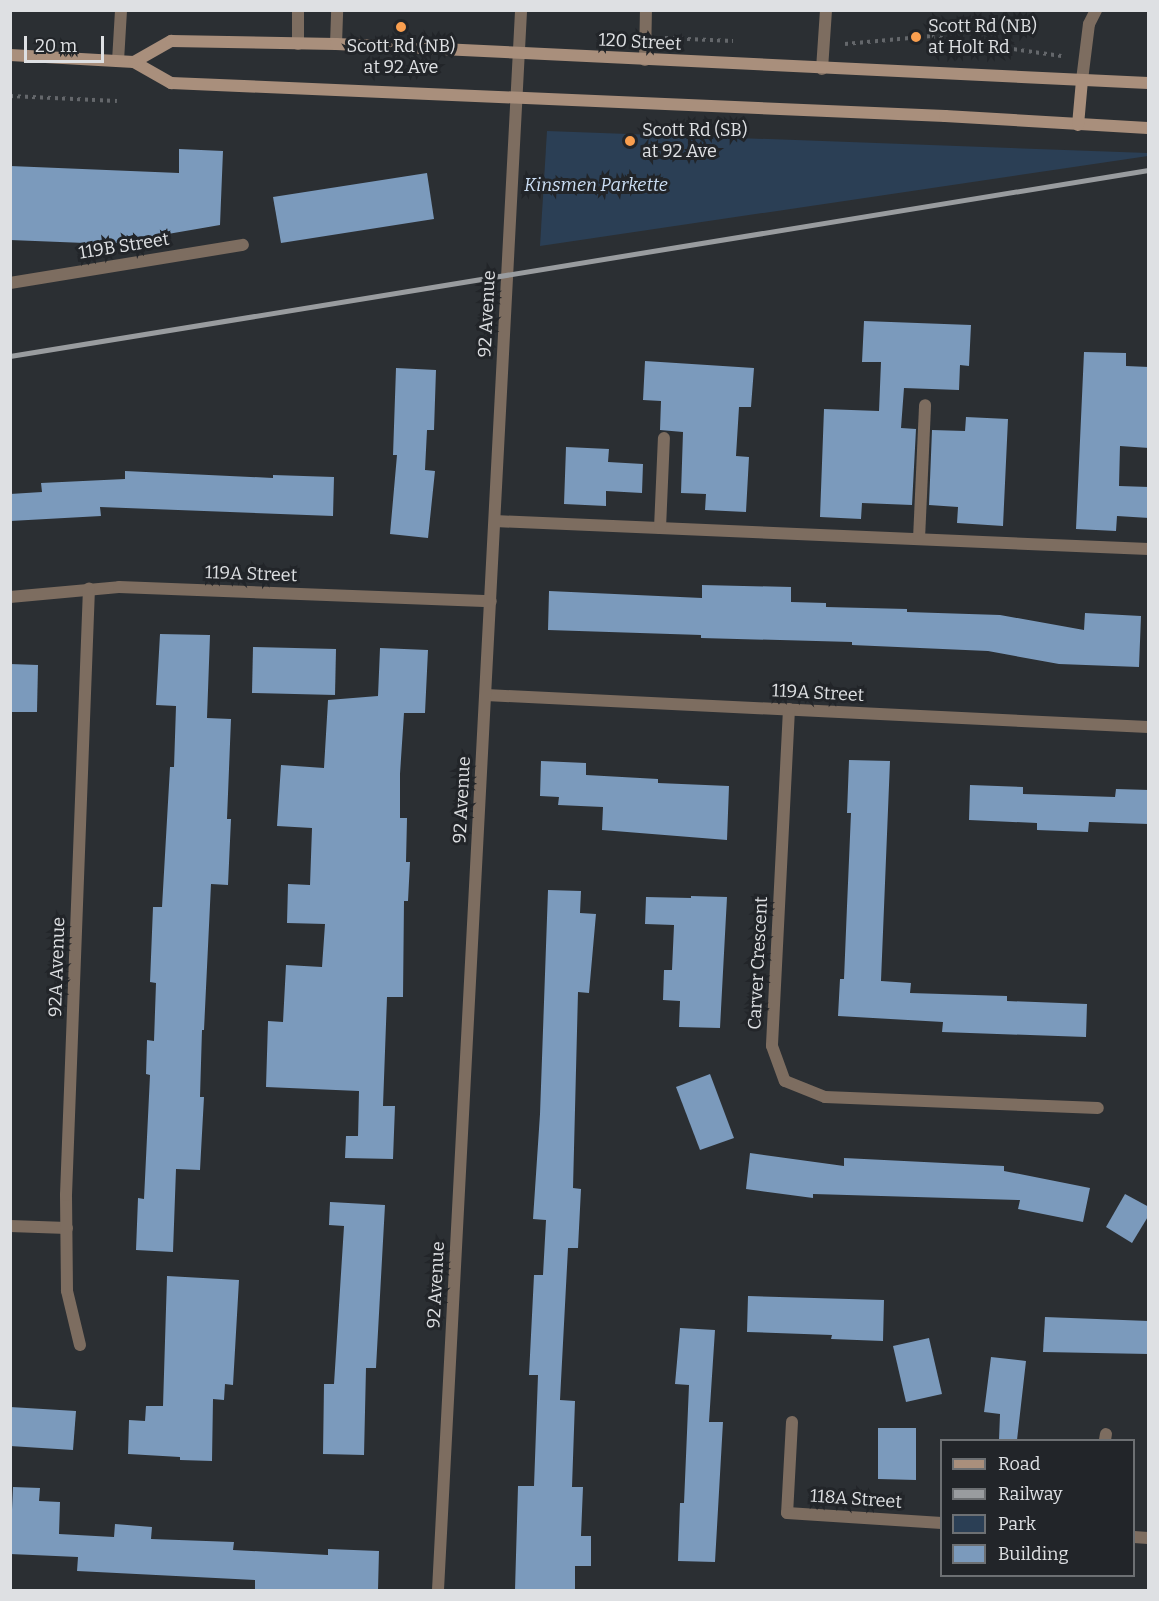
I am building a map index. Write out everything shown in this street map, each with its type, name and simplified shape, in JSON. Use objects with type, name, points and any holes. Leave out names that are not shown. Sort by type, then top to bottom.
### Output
[{"type":"main road","name":"120 Street","points":[[134,63],[171,41],[336,44],[1149,83]]},
{"type":"main road","points":[[10,55],[134,63],[171,83],[515,100],[945,116],[1149,128]]},
{"type":"main road","points":[[1078,125],[1082,80]]},
{"type":"street","points":[[118,61],[122,10]]},
{"type":"street","points":[[298,10],[298,44]]},
{"type":"street","points":[[336,44],[337,10]]},
{"type":"street","name":"92 Avenue","points":[[438,1590],[521,10]]},
{"type":"street","points":[[645,60],[646,10]]},
{"type":"street","points":[[822,69],[826,10]]},
{"type":"street","points":[[1082,80],[1089,24],[1096,10]]},
{"type":"street","name":"119B Street","points":[[10,283],[243,245]]},
{"type":"street","points":[[919,539],[924,405]]},
{"type":"street","points":[[660,528],[664,438]]},
{"type":"street","points":[[495,521],[1149,549]]},
{"type":"street","name":"119A Street","points":[[10,597],[120,586],[491,601]]},
{"type":"street","name":"92A Avenue","points":[[80,1345],[68,1304],[67,1228],[89,588]]},
{"type":"street","name":"119A Street","points":[[486,695],[1149,727]]},
{"type":"street","name":"Carver Crescent","points":[[789,709],[772,1046],[785,1080],[825,1097],[1098,1108]]},
{"type":"street","points":[[10,1226],[67,1228]]},
{"type":"street","name":"118A Street","points":[[792,1422],[787,1513],[940,1523]]},
{"type":"path","points":[[845,44],[932,36],[969,44]]},
{"type":"path","points":[[663,38],[733,41]]},
{"type":"path","points":[[999,47],[1061,56]]},
{"type":"path","points":[[10,96],[117,101]]},
{"type":"green space","name":"Kinsmen Parkette","points":[[547,131],[1148,153],[1148,156],[540,246]]},
{"type":"building","points":[[179,149],[223,151],[220,225],[110,244],[10,240],[10,166],[179,173]]},
{"type":"building","points":[[427,173],[434,219],[281,243],[273,197]]},
{"type":"building","points":[[864,321],[971,325],[969,366],[960,365],[959,390],[904,388],[901,428],[916,429],[912,505],[862,503],[861,519],[820,517],[824,409],[879,411],[881,362],[862,362]]},
{"type":"building","points":[[1084,352],[1126,353],[1126,366],[1149,367],[1149,448],[1120,446],[1119,486],[1149,487],[1149,518],[1117,516],[1116,531],[1076,529]]},
{"type":"building","points":[[645,361],[754,368],[751,407],[739,407],[736,456],[749,457],[746,512],[705,510],[706,494],[681,493],[683,432],[660,430],[661,401],[643,400]]},
{"type":"building","points":[[396,368],[436,370],[434,430],[427,430],[425,470],[435,471],[428,538],[390,534],[397,455],[393,455]]},
{"type":"building","points":[[966,417],[1008,419],[1003,526],[957,523],[958,507],[929,505],[932,430],[965,431]]},
{"type":"building","points":[[566,447],[609,449],[608,462],[643,464],[642,493],[606,491],[606,506],[564,504]]},
{"type":"building","points":[[125,471],[273,478],[273,475],[334,477],[333,516],[100,507],[101,516],[10,521],[10,494],[42,492],[41,483],[125,479]]},
{"type":"building","points":[[702,585],[791,587],[791,602],[826,603],[826,607],[1000,615],[1084,630],[1085,613],[1141,616],[1139,667],[1059,664],[988,651],[852,645],[852,642],[701,638],[701,635],[548,630],[549,591],[702,598]]},
{"type":"building","points":[[160,634],[210,635],[207,718],[231,719],[227,819],[231,819],[228,885],[211,884],[204,1030],[202,1030],[200,1097],[204,1097],[200,1170],[176,1169],[173,1252],[136,1250],[138,1198],[144,1199],[150,1075],[146,1074],[147,1040],[154,1041],[156,983],[150,982],[153,907],[162,907],[170,767],[174,767],[176,706],[156,705]]},
{"type":"building","points":[[253,647],[336,649],[335,695],[252,693]]},
{"type":"building","points":[[380,648],[428,650],[425,713],[404,713],[400,818],[407,818],[406,862],[410,862],[408,901],[404,901],[403,997],[387,997],[383,1106],[395,1106],[393,1159],[345,1158],[346,1136],[358,1136],[359,1091],[266,1087],[268,1021],[283,1022],[286,965],[322,967],[325,924],[287,923],[288,884],[310,885],[312,828],[277,826],[281,765],[324,768],[328,700],[378,696]]},
{"type":"building","points":[[10,664],[38,665],[37,712],[10,712]]},
{"type":"building","points":[[849,760],[890,761],[881,981],[911,983],[910,993],[1007,996],[1007,1001],[1087,1004],[1086,1037],[942,1032],[943,1022],[838,1016],[840,979],[844,979],[851,813],[847,813]]},
{"type":"building","points":[[541,761],[586,763],[586,775],[658,779],[658,783],[729,786],[727,840],[602,830],[603,807],[558,805],[559,797],[540,796]]},
{"type":"building","points":[[970,785],[1023,787],[1023,794],[1115,797],[1116,789],[1149,790],[1149,824],[1089,822],[1088,832],[1037,830],[1037,823],[969,820]]},
{"type":"building","points":[[548,890],[581,891],[580,913],[596,914],[589,993],[578,992],[573,1188],[581,1189],[578,1248],[568,1248],[560,1400],[575,1401],[572,1487],[583,1487],[581,1536],[591,1536],[591,1566],[575,1566],[575,1590],[515,1590],[518,1486],[534,1486],[538,1375],[529,1375],[534,1275],[543,1275],[546,1220],[533,1219],[540,1114]]},
{"type":"building","points":[[691,896],[727,897],[720,1028],[679,1027],[680,1001],[663,1000],[664,970],[672,970],[674,925],[645,924],[646,897],[691,898]]},
{"type":"building","points":[[710,1074],[734,1138],[700,1150],[676,1087]]},
{"type":"building","points":[[750,1153],[844,1166],[844,1158],[1004,1166],[1004,1171],[1090,1188],[1083,1222],[1018,1209],[1020,1200],[813,1194],[813,1198],[746,1189]]},
{"type":"building","points":[[1125,1194],[1149,1207],[1149,1215],[1132,1243],[1106,1227]]},
{"type":"building","points":[[330,1202],[385,1205],[376,1368],[366,1368],[364,1455],[323,1454],[324,1384],[334,1384],[344,1226],[329,1225]]},
{"type":"building","points":[[167,1276],[239,1280],[233,1385],[225,1384],[224,1400],[213,1399],[212,1461],[128,1454],[129,1420],[145,1421],[146,1406],[163,1406]]},
{"type":"building","points":[[748,1296],[884,1300],[883,1341],[831,1339],[832,1335],[747,1332]]},
{"type":"building","points":[[1045,1317],[1149,1321],[1149,1354],[1043,1352]]},
{"type":"building","points":[[680,1328],[715,1330],[709,1422],[723,1422],[715,1562],[678,1561],[680,1503],[684,1503],[689,1385],[675,1384]]},
{"type":"building","points":[[929,1338],[942,1394],[906,1402],[893,1346]]},
{"type":"building","points":[[991,1357],[1026,1361],[1017,1439],[999,1439],[1000,1414],[984,1412]]},
{"type":"building","points":[[10,1407],[76,1411],[73,1450],[10,1446]]},
{"type":"building","points":[[878,1428],[916,1428],[916,1480],[878,1479]]},
{"type":"building","points":[[13,1487],[40,1488],[39,1501],[60,1502],[59,1534],[114,1537],[115,1524],[152,1527],[151,1539],[234,1542],[233,1550],[328,1555],[328,1549],[379,1551],[378,1590],[255,1589],[255,1580],[77,1571],[78,1557],[10,1554]]},
{"type":"railway","points":[[10,356],[1148,170]]},
{"type":"place","name":"Scott Rd (NB) at 92 Ave","points":[[401,27]]},
{"type":"place","name":"Scott Rd (NB) at Holt Rd","points":[[916,37]]},
{"type":"place","name":"Scott Rd (SB) at 92 Ave","points":[[630,141]]}]
